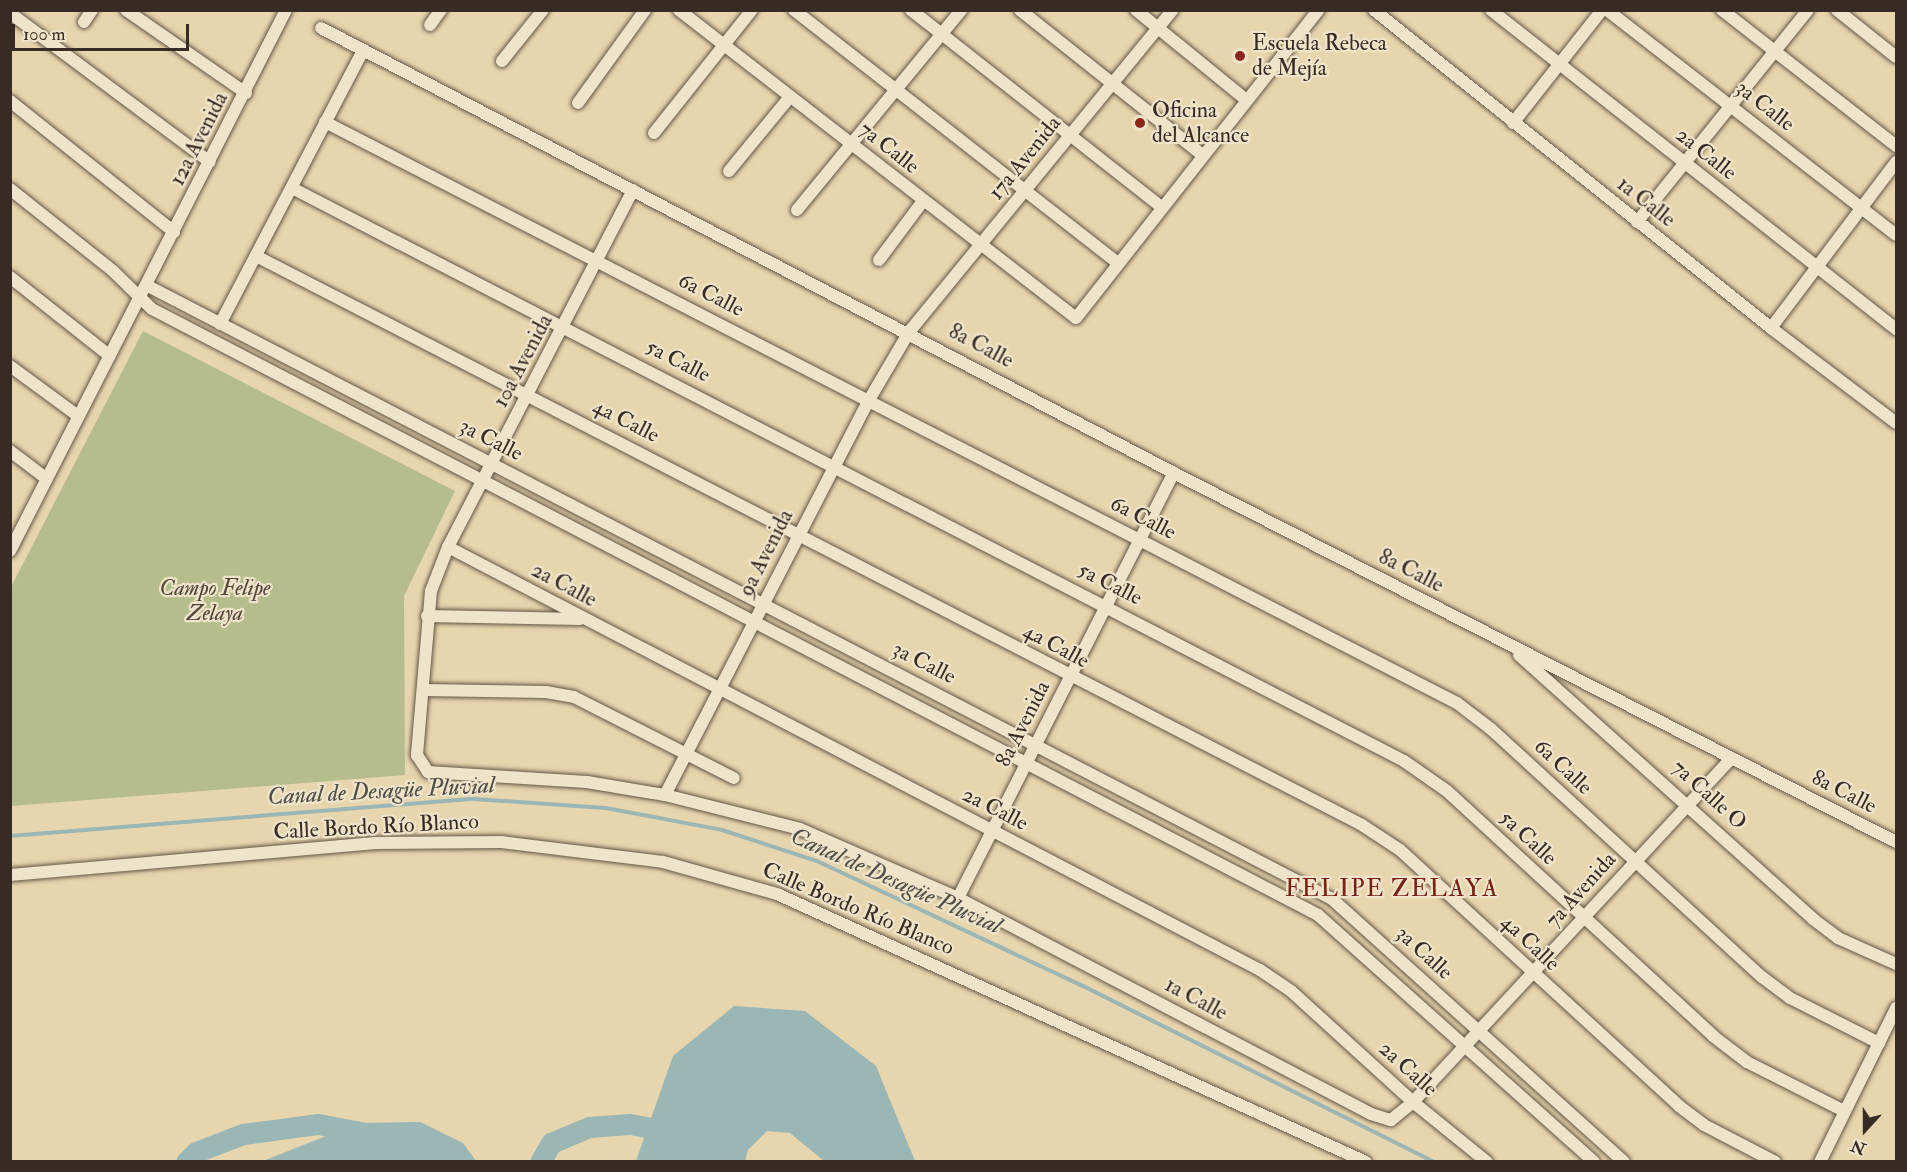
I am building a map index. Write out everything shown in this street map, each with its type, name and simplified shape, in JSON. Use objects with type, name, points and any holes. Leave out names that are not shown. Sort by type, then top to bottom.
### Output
[{"type":"street","points":[[84,22],[92,10]]},
{"type":"street","points":[[126,10],[246,93]]},
{"type":"street","points":[[430,25],[441,10]]},
{"type":"street","points":[[502,61],[543,10]]},
{"type":"street","points":[[578,103],[645,10]]},
{"type":"street","name":"7a Calle","points":[[679,10],[789,98],[1076,318],[1118,263]]},
{"type":"street","points":[[654,133],[752,10]]},
{"type":"street","points":[[794,10],[1118,263],[1245,99],[1318,10]]},
{"type":"street","points":[[911,10],[1161,207]]},
{"type":"street","points":[[797,210],[961,10]]},
{"type":"street","points":[[1020,10],[1202,154]]},
{"type":"street","points":[[1136,10],[1245,99]]},
{"type":"street","name":"17a Avenida","points":[[909,332],[1173,10]]},
{"type":"street","name":"1a Calle","points":[[1374,10],[1771,328],[1896,421]]},
{"type":"street","name":"2a Calle","points":[[1491,10],[1558,66],[1896,329]]},
{"type":"street","points":[[1513,123],[1602,10]]},
{"type":"street","name":"3a Calle","points":[[1607,10],[1896,236]]},
{"type":"street","points":[[1722,10],[1896,146]]},
{"type":"street","points":[[1637,222],[1733,108],[1808,10]]},
{"type":"street","points":[[1838,10],[1896,57]]},
{"type":"street","name":"12a Avenida","points":[[139,297],[246,93],[281,12]]},
{"type":"street","points":[[10,13],[210,162]]},
{"type":"street","name":"8a Calle","points":[[321,28],[909,332],[1174,473],[1896,842]]},
{"type":"street","points":[[220,324],[363,50]]},
{"type":"street","points":[[729,171],[789,98]]},
{"type":"street","points":[[10,102],[174,232]]},
{"type":"street","name":"6a Calle","points":[[325,122],[598,260],[1457,703],[1491,729],[1635,862],[1790,998],[1879,1043]]},
{"type":"street","points":[[1771,328],[1896,162]]},
{"type":"street","name":"5a Calle","points":[[292,188],[835,465],[1404,761],[1447,791],[1584,919],[1747,1062],[1844,1111]]},
{"type":"street","name":"3a Calle","points":[[10,189],[113,271],[152,309],[482,483],[755,622],[1318,915],[1594,1161]]},
{"type":"street","name":"10a Avenida","points":[[633,190],[448,547],[431,591],[427,616],[424,690],[417,755],[428,772],[586,782],[665,795]]},
{"type":"street","points":[[879,260],[923,201]]},
{"type":"street","name":"4a Calle","points":[[256,256],[529,394],[1070,677],[1362,825],[1400,850],[1532,975],[1678,1106],[1704,1125],[1776,1161]]},
{"type":"street","points":[[10,277],[110,356]]},
{"type":"street","name":"3a Calle","points":[[146,285],[1332,898],[1624,1161]]},
{"type":"street","points":[[11,547],[139,297]]},
{"type":"street","name":"9a Avenida","points":[[665,795],[869,400],[909,332]]},
{"type":"street","points":[[10,366],[78,416]]},
{"type":"street","points":[[10,451],[46,479]]},
{"type":"street","name":"8a Avenida","points":[[958,898],[1174,473]]},
{"type":"street","name":"2a Calle","points":[[448,547],[1260,970],[1291,991],[1413,1102],[1487,1161]]},
{"type":"street","points":[[427,616],[584,619]]},
{"type":"street","name":"7a Calle O","points":[[1504,642],[1688,804],[1813,919],[1838,938],[1896,964]]},
{"type":"street","points":[[424,690],[546,692],[574,697],[734,778]]},
{"type":"street","name":"7a Avenida","points":[[1413,1102],[1731,759]]},
{"type":"street","points":[[665,795],[800,829],[958,898]]},
{"type":"street","name":"Calle Bordo Río Blanco","points":[[10,875],[376,843],[501,842],[663,862],[777,894],[1366,1161]]},
{"type":"street","name":"1a Calle","points":[[958,898],[1371,1114],[1391,1120],[1413,1102]]},
{"type":"street","points":[[1820,1161],[1896,1008]]},
{"type":"green space","name":"Campo Felipe Zelaya","points":[[143,331],[455,491],[404,596],[405,775],[11,806],[11,587]]},
{"type":"water","points":[[734,1006],[805,1011],[876,1066],[915,1161],[824,1161],[790,1133],[767,1131],[748,1150],[745,1161],[636,1161],[673,1056]]},
{"type":"water","points":[[420,1122],[463,1143],[476,1161],[263,1161],[359,1123]]},
{"type":"waterway","name":"Canal de Desagüe Pluvial","points":[[10,836],[474,799],[606,808],[722,830],[817,861],[1083,986],[1435,1162]]},
{"type":"waterway","points":[[186,1162],[196,1152],[243,1134],[318,1124],[360,1132],[396,1146],[412,1162]]},
{"type":"waterway","points":[[540,1162],[551,1143],[589,1127],[630,1124],[688,1135],[724,1162]]},
{"type":"place","name":"Escuela Rebeca de Mejía","points":[[1240,56]]},
{"type":"place","name":"Oficina del Alcance","points":[[1140,123]]},
{"type":"district","name":"FELIPE ZELAYA","points":[[1392,889]]}]
